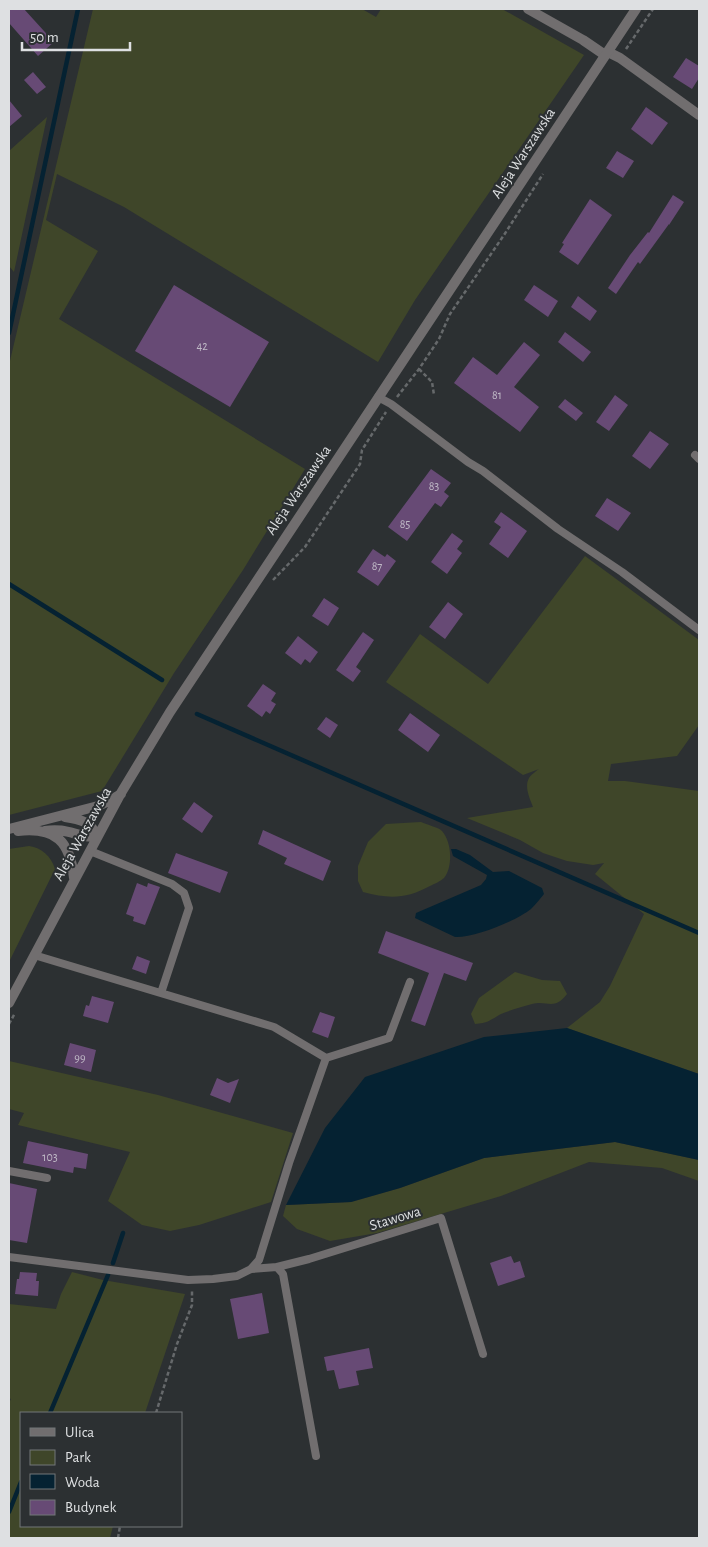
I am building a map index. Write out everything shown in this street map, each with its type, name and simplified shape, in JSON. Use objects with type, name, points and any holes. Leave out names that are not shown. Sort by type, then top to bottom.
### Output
[{"type":"street","points":[[528,9],[607,54],[620,58],[699,115]]},
{"type":"street","name":"Aleja Warszawska","points":[[13,1005],[34,955],[74,878],[175,704],[636,9]]},
{"type":"street","points":[[9,831],[98,806],[122,793]]},
{"type":"street","points":[[43,831],[53,829],[67,830],[85,836],[98,837],[94,828],[89,824],[60,817]]},
{"type":"street","points":[[9,831],[36,830],[57,837],[63,842],[72,860],[74,878]]},
{"type":"lane","points":[[378,397],[391,404],[699,630]]},
{"type":"lane","points":[[90,850],[172,884],[184,893],[189,908],[161,993]]},
{"type":"lane","points":[[34,955],[274,1027],[326,1058],[389,1038],[410,982]]},
{"type":"lane","points":[[250,1269],[259,1260],[289,1163],[326,1058]]},
{"type":"lane","points":[[9,1171],[47,1178]]},
{"type":"lane","name":"Stawowa","points":[[9,1257],[188,1280],[213,1279],[237,1276],[250,1269],[277,1267],[309,1259],[441,1218],[483,1354]]},
{"type":"lane","points":[[277,1267],[283,1274],[316,1456]]},
{"type":"path","points":[[620,58],[653,9]]},
{"type":"path","points":[[272,581],[305,547],[360,464],[362,450],[391,404],[419,369],[439,339],[450,314],[545,171]]},
{"type":"path","points":[[419,369],[432,382],[434,395]]},
{"type":"path","points":[[9,1024],[13,1005]]},
{"type":"path","points":[[156,1412],[177,1344],[192,1305],[192,1290],[188,1280]]},
{"type":"green space","points":[[93,9],[362,9],[376,17],[381,9],[502,9],[584,55],[415,300],[378,362],[124,207],[57,174],[46,220],[98,251],[59,319],[305,469],[243,570],[174,673],[102,791],[9,815],[9,365]]},
{"type":"green space","points":[[47,117],[14,272],[9,266],[9,151]]},
{"type":"green space","points":[[585,556],[699,640],[699,725],[677,756],[611,764],[608,781],[625,781],[699,791],[699,1074],[567,1028],[600,1002],[610,986],[644,914],[595,874],[604,863],[593,865],[567,861],[543,853],[520,840],[467,818],[533,807],[527,785],[529,778],[539,769],[523,775],[386,682],[420,634],[488,684]]},
{"type":"green space","points":[[421,822],[442,831],[448,841],[450,861],[444,878],[421,890],[397,897],[363,892],[358,881],[358,866],[368,842],[386,824]]},
{"type":"green space","points":[[29,846],[45,853],[55,869],[9,962],[9,849]]},
{"type":"green space","points":[[515,972],[542,980],[560,981],[567,994],[554,1004],[532,1004],[501,1014],[486,1022],[475,1024],[471,1014],[479,998]]},
{"type":"green space","points":[[9,1061],[158,1095],[293,1133],[271,1202],[199,1225],[170,1231],[142,1225],[108,1201],[130,1152],[18,1125],[24,1113],[9,1109]]},
{"type":"green space","points":[[615,1142],[699,1160],[699,1181],[662,1168],[589,1162],[501,1196],[377,1233],[330,1241],[297,1229],[283,1216],[286,1205],[351,1202],[400,1188],[484,1158]]},
{"type":"green space","points":[[72,1272],[103,1280],[185,1294],[145,1412],[20,1412],[20,1527],[113,1527],[110,1538],[9,1538],[9,1403],[11,1399],[9,1398],[9,1304],[56,1309]]},
{"type":"water","points":[[451,849],[456,849],[470,855],[493,872],[509,871],[542,888],[544,894],[531,909],[515,919],[483,932],[463,937],[455,937],[415,918],[416,913],[481,885],[486,879],[487,875],[453,856]]},
{"type":"water","points":[[567,1028],[699,1074],[699,1160],[615,1142],[484,1158],[400,1188],[351,1202],[286,1205],[325,1128],[365,1077],[484,1037]]},
{"type":"building","points":[[9,9],[24,9],[54,42],[38,56],[9,23]]},
{"type":"building","points":[[686,58],[699,66],[699,78],[692,89],[673,77]]},
{"type":"building","points":[[33,72],[46,87],[37,94],[24,80]]},
{"type":"building","points":[[9,100],[22,116],[9,127]]},
{"type":"building","points":[[646,107],[668,123],[652,145],[631,129]]},
{"type":"building","points":[[617,151],[634,161],[623,178],[606,168]]},
{"type":"building","points":[[673,195],[684,202],[669,225],[640,264],[638,262],[616,294],[608,288],[630,255],[649,233]]},
{"type":"building","points":[[590,199],[612,215],[578,265],[559,252],[564,244],[562,243]]},
{"type":"building","points":[[174,285],[269,342],[230,407],[135,351]]},
{"type":"building","points":[[534,285],[558,301],[548,317],[524,300]]},
{"type":"building","points":[[578,296],[597,311],[590,321],[571,307]]},
{"type":"building","points":[[565,332],[591,352],[583,362],[558,342]]},
{"type":"building","points":[[524,342],[540,355],[514,387],[539,407],[520,432],[454,383],[473,357],[497,375]]},
{"type":"building","points":[[615,395],[628,405],[609,431],[596,422]]},
{"type":"building","points":[[565,399],[583,413],[576,421],[558,407]]},
{"type":"building","points":[[650,431],[669,444],[650,469],[632,456]]},
{"type":"building","points":[[431,469],[451,483],[444,492],[449,496],[441,507],[435,503],[407,541],[388,527]]},
{"type":"building","points":[[607,498],[631,513],[618,531],[595,516]]},
{"type":"building","points":[[501,512],[527,531],[508,558],[489,544],[501,527],[494,522]]},
{"type":"building","points":[[452,533],[463,541],[457,549],[462,553],[447,574],[431,562]]},
{"type":"building","points":[[373,549],[385,557],[387,554],[396,561],[378,586],[357,572]]},
{"type":"building","points":[[324,598],[339,608],[328,626],[312,616]]},
{"type":"building","points":[[448,602],[463,614],[445,639],[429,627]]},
{"type":"building","points":[[363,632],[374,640],[356,667],[361,671],[353,682],[336,670]]},
{"type":"building","points":[[298,636],[318,652],[310,663],[305,659],[301,665],[285,653]]},
{"type":"building","points":[[263,684],[276,693],[271,701],[276,704],[270,714],[266,711],[262,717],[247,706]]},
{"type":"building","points":[[410,713],[440,735],[428,752],[398,730]]},
{"type":"building","points":[[326,717],[338,725],[330,738],[317,729]]},
{"type":"building","points":[[194,802],[213,816],[202,833],[182,819]]},
{"type":"building","points":[[263,830],[331,861],[323,881],[284,864],[287,858],[258,844]]},
{"type":"building","points":[[176,853],[228,872],[220,893],[168,873]]},
{"type":"building","points":[[137,883],[147,887],[148,883],[160,887],[145,925],[133,921],[134,917],[126,914]]},
{"type":"building","points":[[386,931],[473,963],[466,981],[444,973],[425,1026],[411,1021],[429,973],[378,953]]},
{"type":"building","points":[[137,956],[150,961],[146,974],[132,969]]},
{"type":"building","points":[[92,996],[114,1002],[108,1023],[83,1016],[86,1005],[89,1006]]},
{"type":"building","points":[[320,1012],[335,1017],[328,1038],[312,1032]]},
{"type":"building","points":[[70,1043],[96,1050],[91,1072],[64,1065]]},
{"type":"building","points":[[217,1078],[228,1083],[239,1079],[230,1103],[210,1095]]},
{"type":"building","points":[[28,1141],[88,1154],[86,1169],[74,1167],[73,1173],[23,1163]]},
{"type":"building","points":[[9,1183],[37,1189],[27,1243],[9,1240]]},
{"type":"building","points":[[511,1256],[514,1263],[520,1261],[525,1277],[498,1286],[490,1263]]},
{"type":"building","points":[[20,1272],[37,1273],[36,1281],[39,1281],[38,1296],[15,1294]]},
{"type":"building","points":[[262,1293],[269,1333],[238,1339],[230,1299]]},
{"type":"building","points":[[369,1348],[373,1368],[356,1371],[359,1385],[339,1389],[334,1370],[327,1371],[324,1357]]},
{"type":"waterway","points":[[9,333],[78,9]]},
{"type":"waterway","points":[[9,584],[162,680]]},
{"type":"waterway","points":[[197,714],[699,933]]},
{"type":"waterway","points":[[113,1263],[123,1233]]},
{"type":"waterway","points":[[50,1412],[108,1275]]},
{"type":"waterway","points":[[9,1512],[20,1484]]}]
